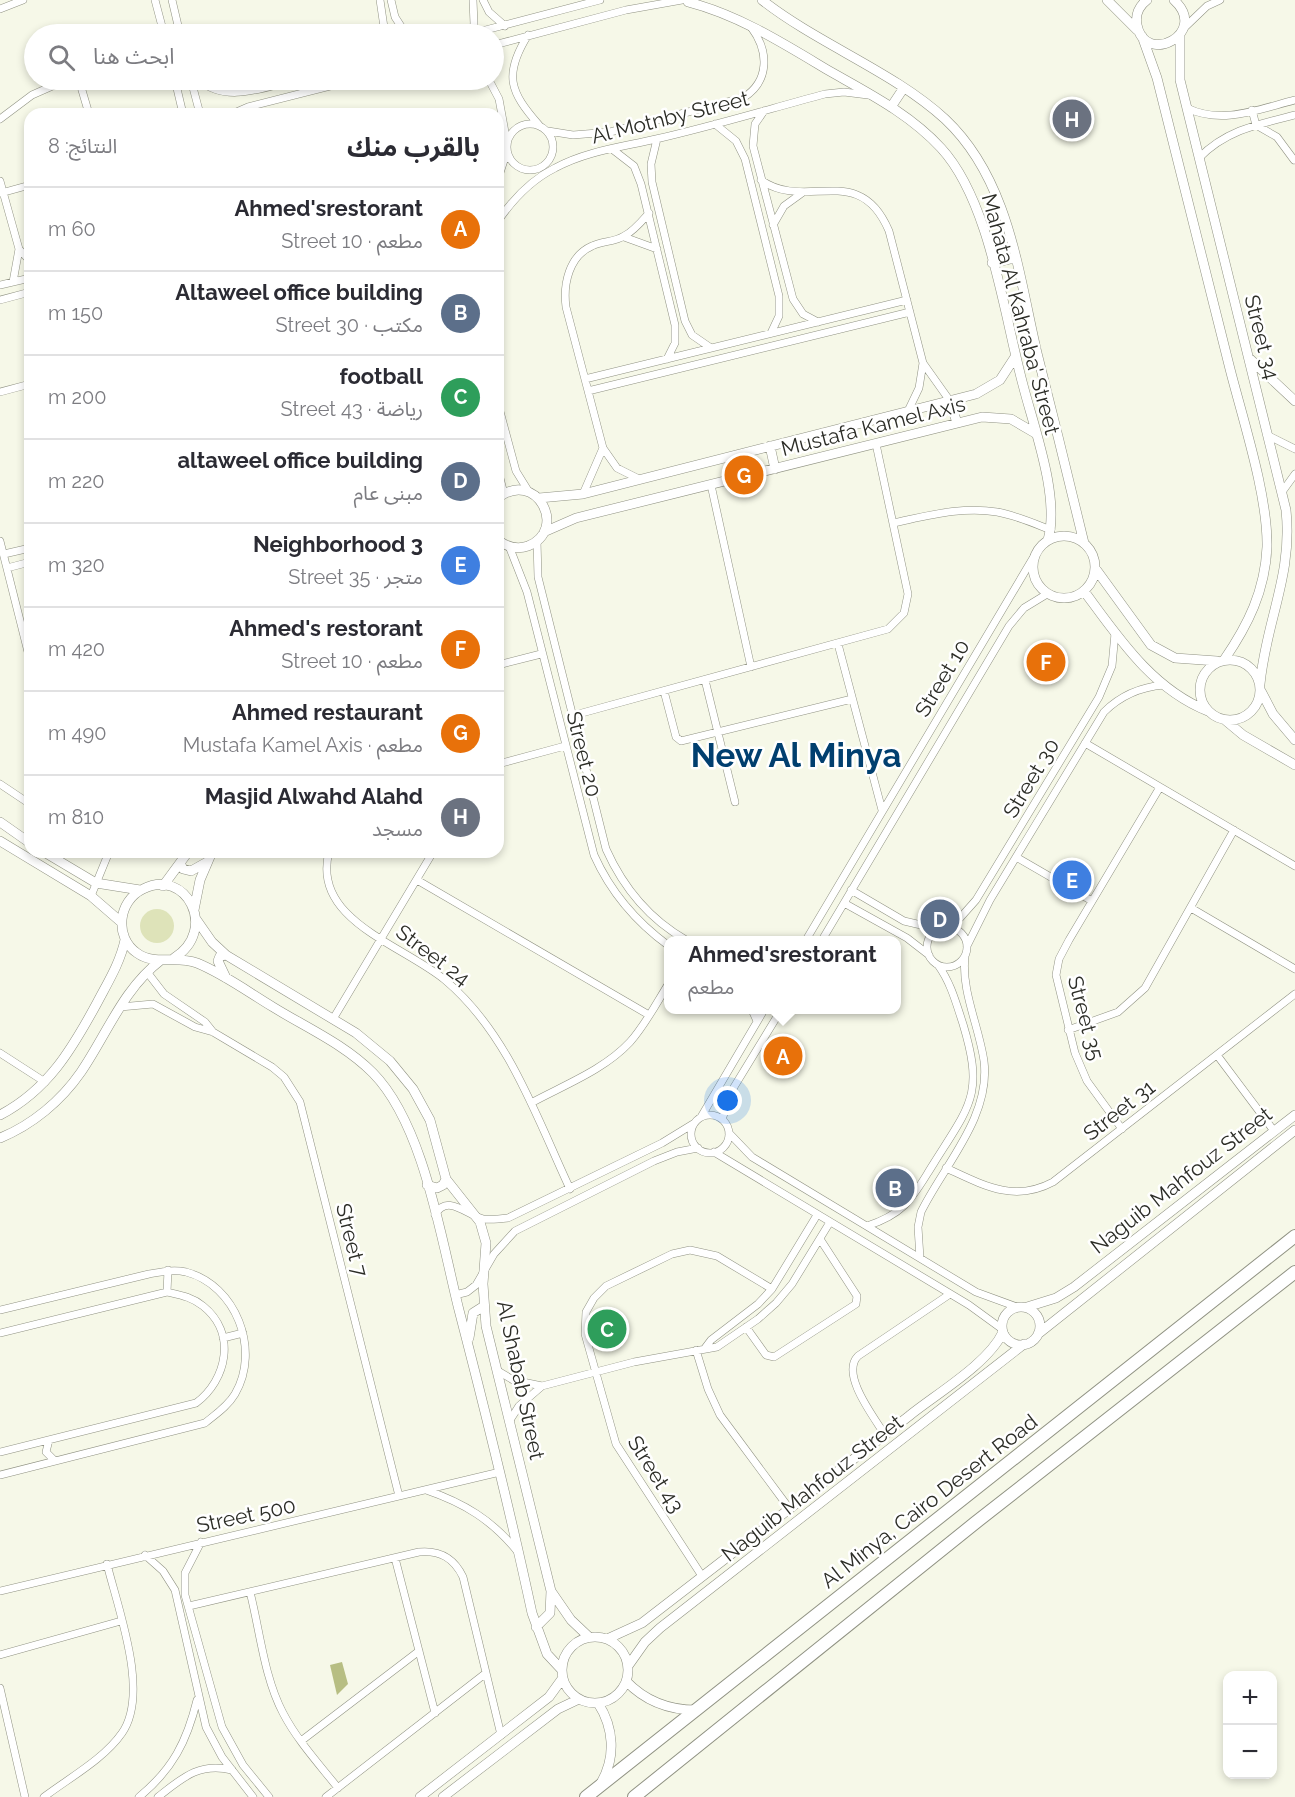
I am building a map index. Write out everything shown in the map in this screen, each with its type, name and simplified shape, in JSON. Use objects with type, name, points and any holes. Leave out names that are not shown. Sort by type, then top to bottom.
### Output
[{"type":"highway","name":"Al Minya, Cairo Desert Road","points":[[586,1797],[1295,1236]]},
{"type":"highway","points":[[634,1797],[975,1523],[1295,1272]]},
{"type":"street","points":[[0,9],[23,0]]},
{"type":"street","points":[[155,0],[161,24]]},
{"type":"street","points":[[172,0],[178,24]]},
{"type":"street","points":[[380,0],[384,24]]},
{"type":"street","points":[[392,0],[394,12],[401,24]]},
{"type":"street","points":[[504,26],[600,0]]},
{"type":"street","points":[[504,42],[626,10],[701,0]]},
{"type":"street","name":"Mahata Al Kahraba' Street","points":[[762,0],[796,24],[903,89],[944,118],[978,159],[996,193],[1014,258],[1084,543]]},
{"type":"street","points":[[1107,0],[1151,43],[1162,45],[1172,41],[1207,6],[1220,0]]},
{"type":"street","points":[[1141,34],[1136,16],[1147,0]]},
{"type":"street","name":"Street 34","points":[[1174,0],[1184,13],[1179,70],[1187,108],[1269,436],[1287,526],[1288,555],[1281,591],[1267,639],[1261,688]]},
{"type":"street","points":[[474,24],[474,2],[483,1],[489,12],[502,24]]},
{"type":"street","name":"Mahata Al Kahraba' Street","points":[[684,1],[747,23],[891,107],[933,140],[959,171],[976,204],[1035,433],[1051,500],[1049,535]]},
{"type":"street","points":[[383,14],[394,12]]},
{"type":"street","points":[[548,15],[551,28]]},
{"type":"street","points":[[528,35],[514,60],[512,85],[519,101],[539,125],[548,131],[573,135],[599,134],[717,106],[743,98],[754,90],[762,78],[765,64],[763,49],[747,23]]},
{"type":"street","name":"Street 34","points":[[1141,34],[1157,78],[1245,427],[1267,528],[1267,548],[1261,591],[1246,626],[1222,660]]},
{"type":"street","points":[[891,107],[903,89]]},
{"type":"street","points":[[0,119],[32,95],[43,90]]},
{"type":"street","points":[[82,90],[87,108]]},
{"type":"street","points":[[177,90],[182,108]]},
{"type":"street","points":[[194,90],[198,108]]},
{"type":"street","points":[[215,90],[231,93],[247,90]]},
{"type":"street","points":[[246,108],[312,90]]},
{"type":"street","points":[[494,90],[500,108]]},
{"type":"street","name":"Al Motnby Street","points":[[504,214],[529,185],[571,160],[835,93],[872,96]]},
{"type":"street","points":[[1187,108],[1204,115],[1222,117],[1295,100]]},
{"type":"street","points":[[717,106],[718,123],[736,141],[745,159],[776,282],[780,310],[770,334]]},
{"type":"street","points":[[765,110],[753,131],[755,157],[787,278],[799,310],[808,318],[818,322]]},
{"type":"street","points":[[1252,110],[1256,125],[1277,137],[1295,161]]},
{"type":"street","points":[[1199,158],[1225,136],[1295,115]]},
{"type":"street","points":[[504,158],[513,131],[532,123],[539,125]]},
{"type":"street","points":[[504,130],[507,148],[513,163],[531,170],[543,166],[552,156],[553,143],[548,131]]},
{"type":"street","points":[[657,139],[651,164],[652,182],[680,308],[692,335],[711,348]]},
{"type":"street","points":[[1295,148],[1295,161]]},
{"type":"street","points":[[612,149],[634,166],[642,184],[672,310],[676,337],[667,359]]},
{"type":"street","points":[[552,156],[571,160]]},
{"type":"street","points":[[745,159],[755,157]]},
{"type":"street","points":[[529,185],[531,170]]},
{"type":"street","points":[[761,180],[780,190],[802,193]]},
{"type":"street","points":[[0,181],[19,249],[24,254]]},
{"type":"street","points":[[642,184],[652,182]]},
{"type":"street","points":[[2,193],[24,187]]},
{"type":"street","points":[[773,225],[784,206],[802,193],[817,189],[840,190],[858,196],[873,206],[889,231],[923,363],[950,400],[957,423]]},
{"type":"street","points":[[639,479],[617,468],[603,448],[566,307],[566,282],[580,254],[592,246],[624,237],[649,213]]},
{"type":"street","points":[[624,237],[657,249]]},
{"type":"street","points":[[12,282],[19,249]]},
{"type":"street","points":[[992,263],[1014,258]]},
{"type":"street","points":[[776,282],[787,278]]},
{"type":"street","points":[[0,285],[24,279]]},
{"type":"street","points":[[0,300],[24,294]]},
{"type":"street","points":[[1212,302],[1233,297]]},
{"type":"street","points":[[585,379],[907,300]]},
{"type":"street","points":[[672,310],[680,308]]},
{"type":"street","points":[[588,391],[910,312]]},
{"type":"street","points":[[754,337],[758,350]]},
{"type":"street","points":[[1248,356],[1295,401]]},
{"type":"street","name":"Mustafa Kamel Axis","points":[[539,498],[583,494],[950,400],[993,386],[1006,374],[1015,357]]},
{"type":"street","points":[[908,411],[919,388],[923,363]]},
{"type":"street","points":[[0,392],[24,386]]},
{"type":"street","name":"Mustafa Kamel Axis","points":[[544,532],[576,518],[982,417],[1001,417],[1020,423],[1035,433]]},
{"type":"street","points":[[504,426],[516,471],[529,492]]},
{"type":"street","points":[[1269,436],[1295,449]]},
{"type":"street","points":[[571,716],[888,629],[904,613],[908,594],[876,444]]},
{"type":"street","points":[[770,446],[775,469]]},
{"type":"street","points":[[583,494],[603,448]]},
{"type":"street","points":[[1282,492],[1295,474]]},
{"type":"street","points":[[711,485],[751,667]]},
{"type":"street","points":[[504,495],[520,490],[529,492],[539,498],[547,518],[544,532],[537,541],[524,547],[504,543]]},
{"type":"street","points":[[893,523],[954,512],[982,510],[1011,515],[1049,535],[1067,536],[1084,543],[1094,559],[1095,568],[1090,585],[1070,598],[1047,594],[1034,579],[1034,558],[1049,535]]},
{"type":"street","points":[[0,541],[24,634]]},
{"type":"street","name":"Street 20","points":[[537,541],[538,577],[600,834],[620,877],[654,917],[680,936]]},
{"type":"street","name":"Street 20","points":[[509,546],[524,581],[589,839],[602,873],[637,919],[664,942]]},
{"type":"street","points":[[3,554],[24,549]]},
{"type":"street","name":"Street 10","points":[[808,936],[1034,558]]},
{"type":"street","points":[[7,568],[24,564]]},
{"type":"street","points":[[1095,568],[1145,639],[1159,651],[1184,660],[1222,660],[1247,664],[1253,669],[1273,714],[1295,740]]},
{"type":"street","points":[[1084,591],[1131,653],[1164,685],[1182,699],[1226,720],[1244,735],[1295,765]]},
{"type":"street","name":"Street 10","points":[[824,936],[885,830],[1013,620],[1024,608],[1047,594]]},
{"type":"street","name":"Street 30","points":[[947,927],[960,918],[976,900],[1099,697],[1112,666],[1115,633]]},
{"type":"street","points":[[838,644],[882,810]]},
{"type":"street","points":[[504,663],[541,654]]},
{"type":"street","points":[[1210,712],[1203,704],[1200,684],[1204,674],[1222,660]]},
{"type":"street","points":[[705,680],[735,802]]},
{"type":"street","name":"Street 30","points":[[967,946],[986,906],[1085,743],[1111,705],[1136,690],[1164,685]]},
{"type":"street","points":[[1226,720],[1234,720],[1250,714],[1255,707],[1261,688]]},
{"type":"street","points":[[664,691],[677,739],[682,741],[852,699]]},
{"type":"street","points":[[1099,697],[1111,705]]},
{"type":"street","points":[[1085,743],[1295,866]]},
{"type":"street","points":[[504,762],[565,746]]},
{"type":"street","points":[[0,784],[24,800]]},
{"type":"street","name":"Street 35","points":[[1122,1129],[1082,1071],[1068,1030],[1056,983],[1057,967],[1069,940],[1160,787]]},
{"type":"street","points":[[578,796],[590,793]]},
{"type":"street","points":[[0,822],[24,839]]},
{"type":"street","points":[[874,823],[885,830]]},
{"type":"street","points":[[1068,1030],[1107,1017],[1137,997],[1154,976],[1233,830]]},
{"type":"street","points":[[0,841],[24,856]]},
{"type":"street","points":[[1016,857],[1092,901]]},
{"type":"street","points":[[28,858],[91,896],[121,922]]},
{"type":"street","points":[[54,858],[96,883],[140,890],[163,886],[184,894],[195,915]]},
{"type":"street","points":[[91,896],[106,858]]},
{"type":"street","points":[[163,886],[184,858]]},
{"type":"street","points":[[125,940],[138,954],[161,960],[174,958],[182,953],[193,938],[200,880],[209,858]]},
{"type":"street","name":"Street 24","points":[[328,858],[326,873],[335,902],[350,918],[432,969],[472,1007],[506,1054],[570,1189]]},
{"type":"street","points":[[333,1019],[430,858]]},
{"type":"street","points":[[180,863],[183,869],[191,871],[207,862]]},
{"type":"street","points":[[417,880],[649,1015]]},
{"type":"street","points":[[0,1115],[21,1102],[45,1082],[64,1060],[117,966],[125,940],[121,922],[126,904],[140,890]]},
{"type":"street","points":[[851,890],[912,925],[938,929],[947,927],[963,934],[967,946],[965,956],[970,999],[985,1076],[981,1102],[927,1202],[918,1227],[920,1258]]},
{"type":"street","points":[[976,900],[986,906]]},
{"type":"street","points":[[844,903],[907,938],[938,965],[949,983],[974,1066],[973,1086],[964,1114],[915,1194],[897,1214],[867,1226]]},
{"type":"street","points":[[1191,908],[1295,969]]},
{"type":"street","name":"Al Shabab Street","points":[[195,915],[212,942],[226,955],[372,1044],[405,1078],[430,1119],[446,1179],[475,1216],[485,1237],[484,1306],[551,1591],[571,1620],[589,1637]]},
{"type":"street","points":[[929,955],[928,940],[938,929]]},
{"type":"street","points":[[226,955],[221,955],[218,961],[227,980]]},
{"type":"street","points":[[938,965],[954,966],[965,956]]},
{"type":"street","name":"Al Shabab Street","points":[[174,958],[195,963],[227,980],[346,1050],[374,1074],[394,1099],[412,1133],[427,1185],[500,1472],[536,1627],[548,1654],[562,1674]]},
{"type":"street","points":[[0,1138],[25,1125],[58,1098],[80,1072],[120,1007],[147,972],[161,960]]},
{"type":"street","name":"Street 7","points":[[147,972],[164,994],[204,1022],[213,1032]]},
{"type":"street","points":[[531,1103],[601,1067],[629,1043],[664,990]]},
{"type":"street","name":"Street 31","points":[[946,1168],[994,1190],[1029,1192],[1053,1182],[1295,994]]},
{"type":"street","points":[[956,1003],[970,999]]},
{"type":"street","name":"Street 7","points":[[120,1007],[153,1004],[195,1027],[213,1032],[272,1067],[284,1077],[300,1101],[399,1496]]},
{"type":"street","points":[[754,1014],[758,1021]]},
{"type":"street","points":[[435,1216],[441,1207],[450,1205],[475,1216],[492,1220],[508,1218],[657,1146],[693,1124],[701,1117],[762,1014]]},
{"type":"street","points":[[722,1119],[739,1079],[779,1014]]},
{"type":"street","points":[[80,1034],[97,1044]]},
{"type":"street","points":[[0,1053],[45,1082]]},
{"type":"street","points":[[1217,1055],[1274,1131]]},
{"type":"street","points":[[727,1071],[739,1079]]},
{"type":"street","points":[[964,1114],[973,1120]]},
{"type":"street","points":[[455,1295],[472,1288],[500,1245],[515,1231],[662,1157],[698,1148],[714,1152],[969,1305],[1002,1330],[1011,1342],[1024,1344],[1038,1334],[1039,1321],[1035,1312],[976,1292],[745,1152],[729,1133],[722,1119],[712,1115],[701,1117]]},
{"type":"street","name":"Naguib Mahfouz Street","points":[[1022,1307],[1056,1298],[1085,1278],[1295,1115]]},
{"type":"street","points":[[693,1124],[691,1137],[698,1148]]},
{"type":"street","name":"Naguib Mahfouz Street","points":[[1038,1334],[1295,1130]]},
{"type":"street","points":[[714,1152],[726,1143],[729,1133]]},
{"type":"street","points":[[657,1146],[662,1157]]},
{"type":"street","points":[[768,1185],[776,1172]]},
{"type":"street","points":[[427,1185],[437,1188],[446,1179]]},
{"type":"street","points":[[915,1194],[927,1202]]},
{"type":"street","points":[[705,1348],[711,1340],[758,1304],[772,1289],[817,1215]]},
{"type":"street","points":[[508,1218],[515,1231]]},
{"type":"street","points":[[510,1420],[519,1406],[542,1386],[595,1372],[717,1347],[746,1327],[784,1294],[830,1222]]},
{"type":"street","points":[[746,1327],[766,1355],[774,1358],[856,1304],[857,1296],[820,1239]]},
{"type":"street","name":"Street 43","points":[[702,1576],[621,1454],[595,1372],[584,1326],[586,1312],[594,1298],[606,1286],[672,1254],[690,1250],[709,1253],[772,1289]]},
{"type":"street","points":[[167,1293],[168,1270]]},
{"type":"street","points":[[0,1310],[168,1270],[186,1272],[203,1279],[218,1290],[230,1304],[243,1333],[243,1374],[235,1394],[222,1410],[205,1423],[0,1475]]},
{"type":"street","points":[[1085,1278],[1094,1289]]},
{"type":"street","points":[[969,1305],[976,1292]]},
{"type":"street","points":[[0,1333],[167,1293],[186,1296],[203,1306],[216,1321],[223,1338],[223,1368],[207,1394],[196,1402],[0,1452]]},
{"type":"street","points":[[885,1435],[852,1378],[852,1364],[858,1356],[950,1294]]},
{"type":"street","points":[[469,1347],[473,1313],[484,1306]]},
{"type":"street","points":[[1002,1330],[1005,1315],[1022,1307]]},
{"type":"street","name":"Naguib Mahfouz Street","points":[[608,1639],[642,1623],[973,1366],[992,1349],[1002,1330]]},
{"type":"street","points":[[223,1338],[243,1333]]},
{"type":"street","name":"Naguib Mahfouz Street","points":[[628,1666],[652,1635],[1024,1344]]},
{"type":"street","points":[[696,1350],[708,1389],[720,1415],[789,1508]]},
{"type":"street","points":[[973,1366],[983,1377]]},
{"type":"street","points":[[498,1371],[513,1380],[542,1386]]},
{"type":"street","points":[[49,1440],[46,1452],[55,1461]]},
{"type":"street","name":"Street 500","points":[[0,1591],[500,1472]]},
{"type":"street","points":[[426,1490],[468,1507],[487,1520],[519,1553]]},
{"type":"street","points":[[201,1542],[188,1564],[183,1583],[189,1606],[222,1727],[243,1765],[269,1797]]},
{"type":"street","points":[[189,1606],[395,1558],[430,1551],[441,1553],[458,1567],[463,1577],[501,1735]]},
{"type":"street","points":[[145,1555],[163,1571],[172,1585],[206,1727],[232,1770],[253,1797]]},
{"type":"street","points":[[395,1558],[435,1713]]},
{"type":"street","points":[[44,1797],[110,1747],[123,1733],[131,1716],[135,1698],[134,1678],[107,1564]]},
{"type":"street","points":[[172,1585],[183,1583]]},
{"type":"street","points":[[536,1627],[550,1613],[551,1591]]},
{"type":"street","points":[[250,1592],[275,1694],[290,1726],[338,1788]]},
{"type":"street","points":[[0,1655],[121,1621]]},
{"type":"street","points":[[642,1623],[652,1635]]},
{"type":"street","points":[[420,1797],[549,1697],[562,1674],[566,1652],[572,1645],[589,1637],[608,1639],[619,1647],[628,1666],[626,1681],[618,1694],[598,1703],[579,1699],[566,1687],[562,1674]]},
{"type":"street","points":[[301,1741],[419,1652]]},
{"type":"street","points":[[326,1797],[486,1673]]},
{"type":"street","points":[[626,1681],[640,1694],[657,1704],[676,1709],[696,1710]]},
{"type":"street","points":[[0,1688],[26,1797]]},
{"type":"street","points":[[139,1797],[157,1782],[182,1749],[199,1694]]},
{"type":"street","points":[[443,1797],[543,1721],[579,1699]]},
{"type":"street","points":[[598,1703],[606,1718],[611,1741],[609,1766],[598,1788]]},
{"type":"street","points":[[534,1709],[543,1721]]},
{"type":"street","points":[[157,1782],[161,1794],[187,1773],[198,1769],[209,1767],[232,1770]]},
{"type":"shaded area","points":[[157,909],[169,914],[174,926],[169,938],[157,943],[145,938],[140,926],[145,914]]},
{"type":"shaded area","points":[[342,1662],[348,1684],[337,1695],[330,1665]]},
{"type":"place","name":"Masjid Alwahd Alahd","points":[[1072,119]]},
{"type":"place","name":"Ahmed restaurant","points":[[744,475]]},
{"type":"place","name":"Ahmed's restorant","points":[[1046,662]]},
{"type":"place","name":"Neighborhood 3","points":[[1072,880]]},
{"type":"place","name":"altaweel office building","points":[[940,919]]},
{"type":"place","name":"Ahmed'srestorant","points":[[783,1056]]},
{"type":"place","name":"Altaweel office building","points":[[895,1188]]},
{"type":"place","name":"football","points":[[607,1329]]},
{"type":"district","name":"New Al Minya","points":[[796,755]]}]
